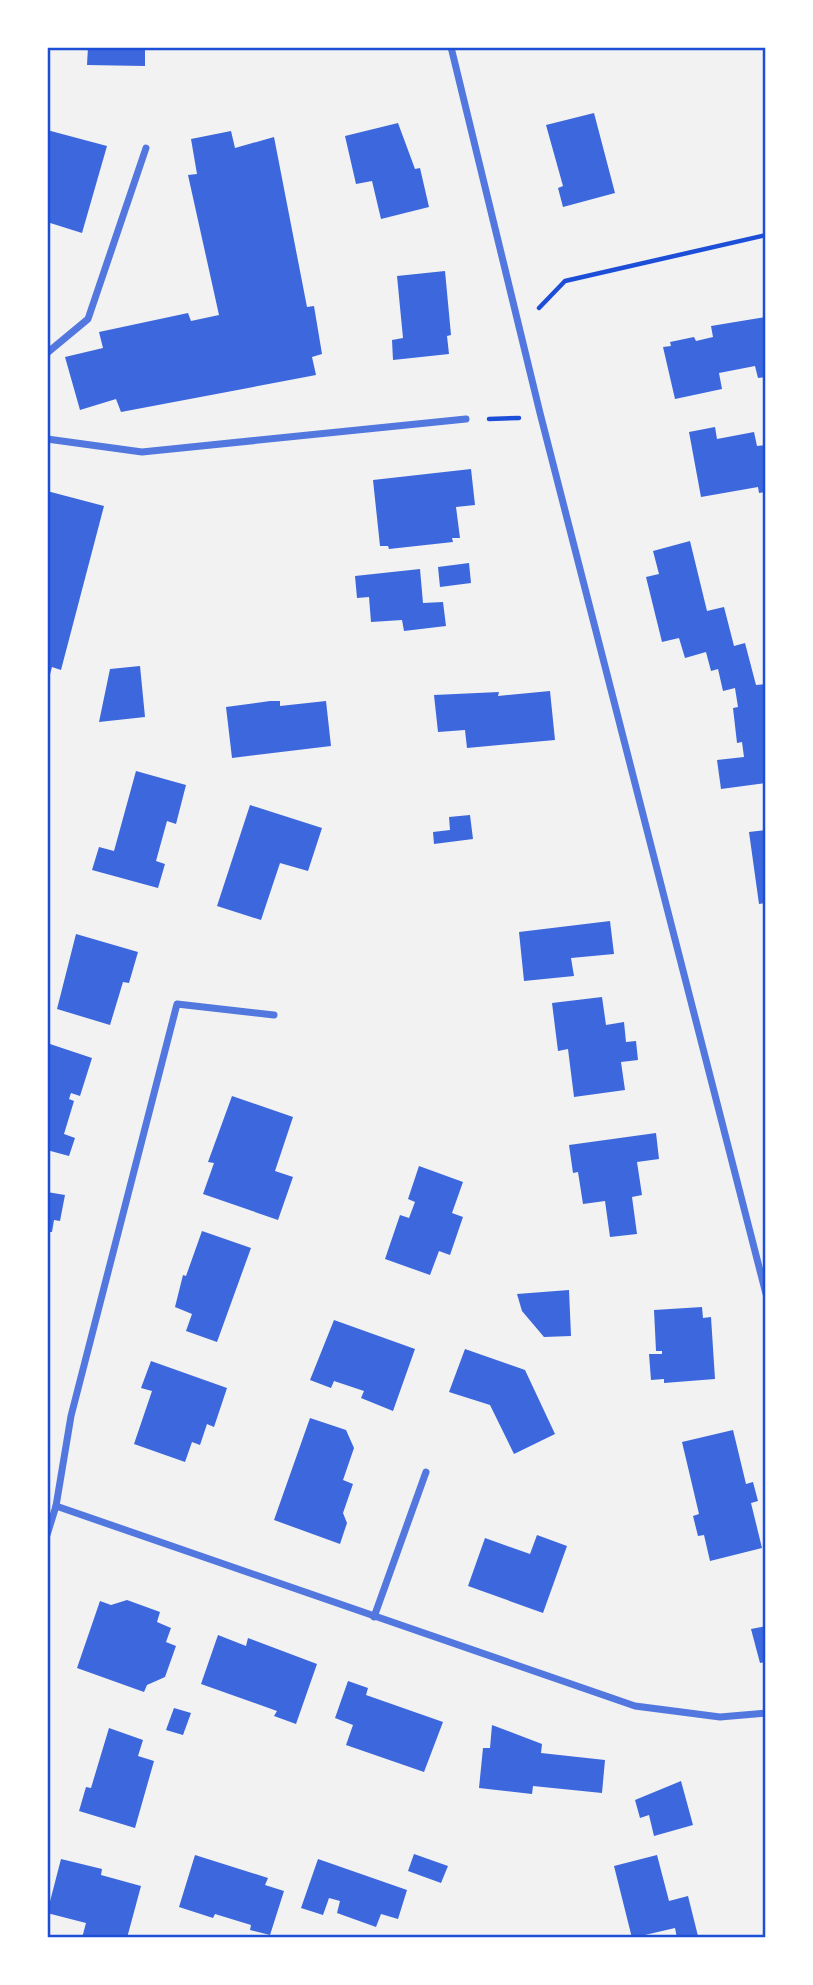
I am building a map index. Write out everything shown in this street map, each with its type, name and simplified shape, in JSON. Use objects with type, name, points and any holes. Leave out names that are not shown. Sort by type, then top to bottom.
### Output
[{"type":"street","points":[[451,47],[540,413],[766,1294]]},
{"type":"street","points":[[47,353],[88,319],[145,148]]},
{"type":"street","points":[[47,439],[142,452],[466,419]]},
{"type":"street","points":[[47,1535],[56,1506],[71,1416],[177,1004],[274,1015]]},
{"type":"street","points":[[374,1617],[426,1472]]},
{"type":"street","points":[[56,1506],[635,1706],[720,1717],[766,1713]]},
{"type":"path","points":[[539,309],[565,281],[766,235]]},
{"type":"path","points":[[466,419],[512,420],[540,413]]},
{"type":"building","points":[[88,47],[145,47],[145,66],[87,65]]},
{"type":"building","points":[[594,113],[615,193],[563,207],[558,188],[563,186],[546,125]]},
{"type":"building","points":[[398,123],[415,169],[420,168],[429,207],[381,219],[372,181],[356,184],[345,136]]},
{"type":"building","points":[[47,130],[107,146],[82,233],[47,222]]},
{"type":"building","points":[[231,131],[235,148],[274,137],[307,307],[314,306],[322,354],[312,357],[316,375],[121,412],[116,399],[80,410],[65,357],[103,348],[99,332],[188,313],[191,321],[219,315],[188,175],[197,174],[191,139]]},
{"type":"building","points":[[445,271],[451,335],[447,336],[449,354],[393,360],[392,340],[403,338],[397,276]]},
{"type":"building","points":[[765,317],[766,377],[758,378],[755,366],[719,373],[722,389],[675,399],[663,347],[671,346],[670,342],[694,337],[696,341],[713,337],[711,326]]},
{"type":"building","points":[[715,427],[717,439],[754,432],[757,446],[766,445],[766,492],[759,493],[758,487],[701,497],[689,432]]},
{"type":"building","points":[[471,469],[475,505],[456,507],[460,538],[452,538],[453,542],[389,549],[388,546],[380,546],[373,480]]},
{"type":"building","points":[[47,491],[104,506],[61,670],[52,667],[48,682]]},
{"type":"building","points":[[690,541],[707,611],[724,607],[734,646],[745,643],[756,685],[766,684],[766,783],[721,789],[717,760],[744,757],[742,742],[737,743],[733,708],[738,707],[735,688],[723,691],[718,669],[711,671],[706,652],[685,658],[679,638],[662,642],[646,577],[659,574],[653,551]]},
{"type":"building","points":[[469,563],[471,583],[440,587],[438,567]]},
{"type":"building","points":[[420,569],[423,603],[443,602],[446,626],[404,631],[402,620],[371,622],[369,597],[357,598],[355,576]]},
{"type":"building","points":[[140,666],[145,717],[99,722],[110,669]]},
{"type":"building","points":[[550,691],[555,740],[467,748],[465,730],[438,732],[434,695],[499,692],[498,696]]},
{"type":"building","points":[[280,701],[280,706],[326,701],[331,746],[232,758],[226,707]]},
{"type":"building","points":[[136,771],[186,785],[176,824],[167,821],[156,861],[165,864],[158,888],[92,870],[99,847],[114,851]]},
{"type":"building","points":[[250,805],[322,828],[308,871],[280,863],[261,920],[217,906]]},
{"type":"building","points":[[470,815],[473,839],[434,844],[433,832],[450,830],[449,817]]},
{"type":"building","points":[[766,830],[766,903],[759,904],[749,832]]},
{"type":"building","points":[[610,921],[614,954],[571,958],[574,976],[524,981],[519,932]]},
{"type":"building","points":[[76,934],[138,952],[129,983],[123,982],[110,1025],[57,1009]]},
{"type":"building","points":[[602,997],[606,1025],[624,1022],[626,1042],[636,1041],[638,1060],[621,1062],[625,1090],[574,1097],[568,1049],[558,1051],[552,1003]]},
{"type":"building","points":[[47,1043],[92,1058],[80,1096],[71,1093],[69,1099],[74,1101],[64,1134],[75,1138],[69,1156],[47,1150]]},
{"type":"building","points":[[232,1096],[293,1117],[275,1171],[293,1177],[278,1220],[203,1194],[214,1163],[208,1162]]},
{"type":"building","points":[[656,1133],[659,1159],[637,1162],[642,1195],[632,1197],[637,1234],[610,1237],[605,1201],[583,1204],[578,1172],[573,1173],[569,1145]]},
{"type":"building","points":[[419,1166],[463,1182],[452,1213],[463,1217],[450,1255],[439,1251],[430,1275],[385,1259],[400,1215],[409,1218],[415,1202],[408,1199]]},
{"type":"building","points":[[47,1192],[65,1195],[60,1221],[54,1220],[52,1232],[47,1232]]},
{"type":"building","points":[[202,1231],[251,1248],[217,1342],[186,1331],[192,1314],[175,1307],[183,1275],[186,1276]]},
{"type":"building","points":[[569,1290],[571,1336],[544,1337],[522,1311],[517,1294]]},
{"type":"building","points":[[702,1307],[703,1318],[711,1317],[715,1379],[664,1383],[664,1379],[651,1380],[649,1354],[662,1354],[662,1351],[656,1351],[654,1310]]},
{"type":"building","points":[[334,1320],[415,1349],[393,1411],[361,1398],[364,1391],[334,1381],[331,1388],[310,1380]]},
{"type":"building","points":[[465,1349],[525,1370],[555,1434],[514,1454],[490,1405],[449,1392]]},
{"type":"building","points":[[151,1361],[227,1388],[214,1427],[207,1424],[200,1445],[192,1442],[185,1462],[134,1444],[152,1391],[141,1388]]},
{"type":"building","points":[[310,1418],[346,1430],[354,1448],[343,1480],[353,1484],[343,1513],[347,1523],[340,1544],[274,1520]]},
{"type":"building","points":[[733,1430],[746,1484],[753,1482],[758,1501],[751,1503],[762,1548],[710,1561],[704,1535],[698,1536],[693,1516],[699,1514],[682,1442]]},
{"type":"building","points":[[537,1535],[567,1546],[543,1613],[468,1586],[485,1538],[530,1554]]},
{"type":"building","points":[[127,1600],[160,1612],[157,1622],[171,1628],[166,1642],[176,1646],[165,1677],[147,1685],[144,1692],[77,1668],[100,1601],[111,1605]]},
{"type":"building","points":[[766,1626],[766,1662],[760,1663],[751,1629]]},
{"type":"building","points":[[218,1635],[246,1646],[248,1638],[317,1664],[296,1724],[274,1716],[277,1711],[201,1684]]},
{"type":"building","points":[[348,1681],[368,1688],[366,1695],[443,1722],[424,1772],[346,1745],[353,1725],[335,1718]]},
{"type":"building","points":[[174,1708],[191,1713],[183,1735],[166,1730]]},
{"type":"building","points":[[492,1725],[542,1744],[541,1753],[605,1760],[602,1793],[533,1786],[532,1794],[479,1788],[483,1748],[490,1748]]},
{"type":"building","points":[[109,1728],[143,1740],[138,1756],[154,1761],[135,1828],[79,1811],[86,1787],[91,1788]]},
{"type":"building","points":[[681,1781],[693,1825],[654,1836],[649,1815],[640,1818],[635,1800]]},
{"type":"building","points":[[414,1854],[448,1866],[441,1883],[408,1871]]},
{"type":"building","points":[[195,1855],[268,1878],[265,1885],[284,1891],[270,1935],[250,1930],[251,1925],[215,1914],[213,1918],[179,1907]]},
{"type":"building","points":[[657,1855],[669,1901],[688,1896],[698,1936],[677,1938],[675,1928],[632,1938],[614,1866]]},
{"type":"building","points":[[61,1859],[102,1869],[101,1875],[141,1886],[127,1938],[82,1938],[86,1923],[47,1913]]},
{"type":"building","points":[[318,1859],[407,1890],[398,1919],[381,1914],[376,1927],[337,1913],[340,1901],[329,1898],[323,1915],[301,1908]]}]
